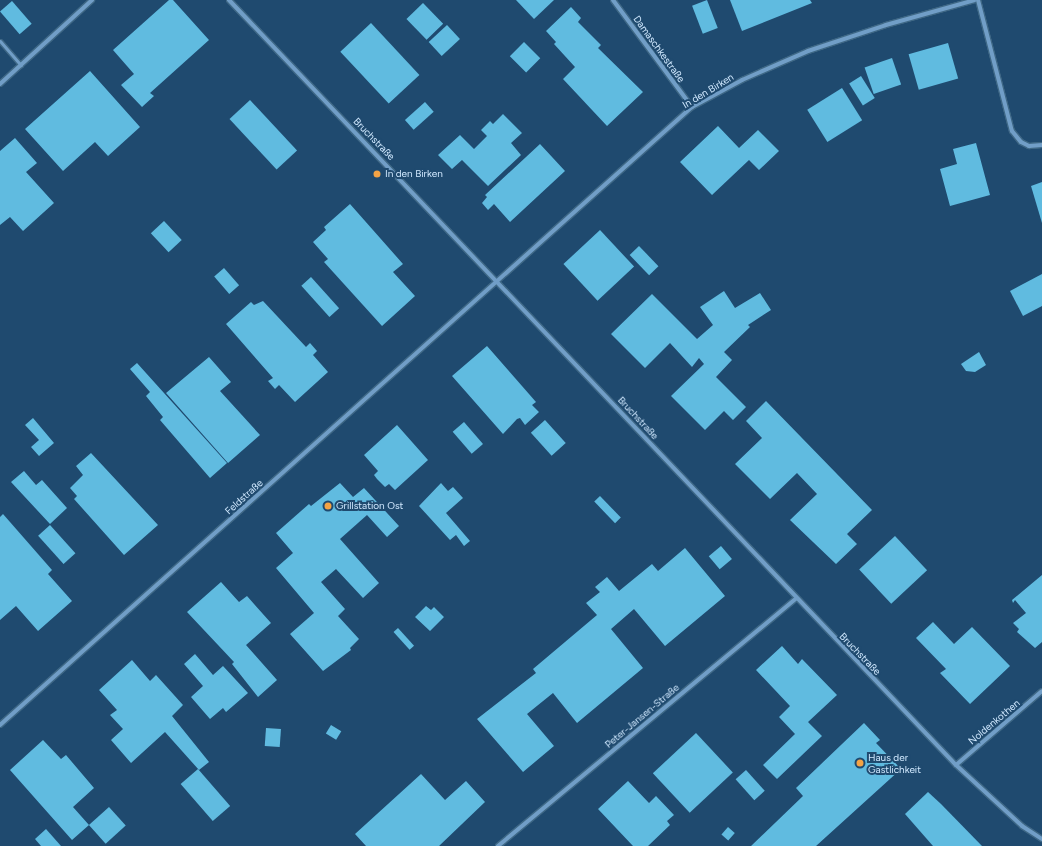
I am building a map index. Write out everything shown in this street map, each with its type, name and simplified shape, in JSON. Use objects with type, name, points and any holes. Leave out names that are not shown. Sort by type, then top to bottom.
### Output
[{"type":"street","points":[[0,84],[92,0]]},
{"type":"street","name":"Bruchstraße","points":[[229,0],[499,282],[796,599],[956,765],[1022,826],[1042,839]]},
{"type":"street","name":"Damaschkestraße","points":[[613,0],[692,107]]},
{"type":"street","name":"In den Birken","points":[[499,282],[589,197],[692,107],[742,80],[808,51],[886,25],[977,0],[1012,131],[1021,142],[1028,146],[1042,145]]},
{"type":"street","name":"Feldstraße","points":[[0,725],[499,282]]},
{"type":"street","name":"Peter-Jansen-Straße","points":[[498,846],[796,599]]},
{"type":"street","name":"Noldenkothen","points":[[956,765],[1042,690]]},
{"type":"lane","points":[[0,41],[21,64]]},
{"type":"building","points":[[169,0],[173,0],[209,40],[150,93],[154,96],[142,107],[121,85],[134,74],[113,50]]},
{"type":"building","points":[[516,0],[554,0],[534,19]]},
{"type":"building","points":[[707,0],[718,28],[703,34],[692,6]]},
{"type":"building","points":[[730,0],[810,0],[812,3],[742,31]]},
{"type":"building","points":[[12,1],[32,24],[20,34],[0,12]]},
{"type":"building","points":[[423,3],[443,24],[427,40],[406,19]]},
{"type":"building","points":[[571,7],[581,18],[578,22],[601,45],[598,48],[643,92],[607,126],[563,79],[575,67],[554,44],[556,42],[546,31]]},
{"type":"building","points":[[371,23],[419,75],[389,104],[340,52]]},
{"type":"building","points":[[447,25],[460,39],[442,56],[429,42]]},
{"type":"building","points":[[524,42],[540,58],[526,72],[510,56]]},
{"type":"building","points":[[948,43],[958,79],[919,90],[909,54]]},
{"type":"building","points":[[892,58],[901,84],[874,94],[865,67]]},
{"type":"building","points":[[90,71],[140,127],[108,156],[95,142],[63,171],[25,129]]},
{"type":"building","points":[[861,76],[875,98],[863,105],[849,83]]},
{"type":"building","points":[[842,88],[862,120],[827,142],[807,110]]},
{"type":"building","points":[[250,100],[297,150],[277,170],[230,119]]},
{"type":"building","points":[[425,102],[434,112],[414,130],[405,120]]},
{"type":"building","points":[[503,114],[522,133],[511,143],[521,155],[488,186],[462,160],[452,169],[438,155],[460,135],[474,149],[487,136],[481,130],[490,121],[493,124]]},
{"type":"building","points":[[718,126],[739,148],[758,130],[779,151],[759,170],[749,160],[712,195],[680,162]]},
{"type":"building","points":[[15,138],[37,163],[26,172],[54,203],[23,231],[10,217],[0,225],[0,151]]},
{"type":"building","points":[[976,143],[990,195],[950,206],[940,169],[957,164],[953,149]]},
{"type":"building","points":[[540,144],[565,171],[510,222],[494,204],[488,210],[482,203],[487,197],[485,195]]},
{"type":"building","points":[[1042,182],[1042,223],[1031,186]]},
{"type":"building","points":[[350,204],[403,264],[393,272],[415,296],[382,326],[324,262],[328,259],[313,242],[326,230],[324,227]]},
{"type":"building","points":[[164,221],[182,240],[169,252],[151,233]]},
{"type":"building","points":[[600,230],[634,267],[598,301],[563,264]]},
{"type":"building","points":[[639,246],[658,266],[649,275],[630,255]]},
{"type":"building","points":[[224,268],[239,285],[229,294],[214,277]]},
{"type":"building","points":[[1042,274],[1042,306],[1023,316],[1010,291]]},
{"type":"building","points":[[311,277],[339,308],[329,317],[301,286]]},
{"type":"building","points":[[724,291],[735,308],[760,293],[771,310],[748,325],[750,327],[724,352],[732,360],[716,377],[746,407],[733,420],[724,411],[705,430],[671,396],[704,364],[699,358],[692,367],[670,343],[645,368],[611,334],[652,294],[697,339],[713,325],[700,307]]},
{"type":"building","points":[[263,301],[306,347],[310,343],[317,351],[313,355],[328,372],[295,402],[279,385],[275,389],[268,381],[273,378],[226,324],[251,302],[254,305]]},
{"type":"building","points":[[487,346],[536,402],[532,405],[539,412],[525,425],[520,418],[517,419],[503,434],[452,376]]},
{"type":"building","points":[[979,352],[986,365],[975,372],[966,371],[961,364]]},
{"type":"building","points":[[209,357],[231,382],[220,391],[260,435],[228,463],[166,393]]},
{"type":"building","points":[[137,363],[227,463],[210,478],[160,420],[163,417],[146,396],[150,392],[130,369]]},
{"type":"building","points":[[766,401],[872,510],[847,534],[857,544],[836,564],[790,520],[817,494],[797,473],[770,499],[735,464],[762,438],[746,421]]},
{"type":"building","points":[[33,418],[54,443],[39,456],[31,447],[39,440],[25,425]]},
{"type":"building","points":[[545,420],[566,443],[552,456],[531,433]]},
{"type":"building","points":[[464,422],[483,444],[472,454],[453,432]]},
{"type":"building","points":[[397,425],[428,460],[395,490],[389,484],[385,487],[377,479],[374,475],[378,471],[364,455]]},
{"type":"building","points":[[91,453],[158,525],[124,555],[74,499],[77,496],[70,488],[83,475],[76,466]]},
{"type":"building","points":[[24,471],[36,485],[42,480],[67,508],[50,524],[11,482]]},
{"type":"building","points":[[340,483],[353,497],[364,488],[399,526],[387,537],[367,515],[340,539],[379,583],[363,598],[336,569],[321,582],[345,609],[338,616],[359,639],[350,648],[351,650],[323,671],[290,634],[314,613],[276,568],[293,553],[276,533],[309,504],[311,506]]},
{"type":"building","points":[[441,483],[448,491],[453,487],[463,498],[446,513],[470,541],[464,546],[456,535],[450,540],[419,506]]},
{"type":"building","points":[[600,496],[621,518],[615,523],[594,502]]},
{"type":"building","points":[[3,514],[52,570],[48,574],[72,601],[38,631],[16,606],[0,620],[0,517]]},
{"type":"building","points":[[50,525],[75,553],[64,564],[38,536]]},
{"type":"building","points":[[895,536],[927,570],[891,604],[859,569]]},
{"type":"building","points":[[721,546],[732,559],[720,569],[709,556]]},
{"type":"building","points":[[685,548],[725,596],[665,646],[634,609],[611,629],[643,668],[577,723],[553,693],[527,714],[554,746],[523,772],[477,719],[536,673],[533,669],[597,615],[586,603],[600,592],[595,587],[607,577],[619,591],[652,564],[658,571]]},
{"type":"building","points":[[1042,575],[1042,642],[1035,648],[1017,632],[1019,629],[1013,623],[1026,613],[1015,600],[1013,603],[1012,600]]},
{"type":"building","points":[[221,582],[239,602],[247,596],[271,623],[246,645],[277,680],[258,697],[232,664],[234,662],[187,612]]},
{"type":"building","points":[[426,606],[431,610],[434,607],[444,617],[430,631],[415,617]]},
{"type":"building","points":[[933,622],[954,644],[972,627],[1010,666],[970,704],[940,673],[946,669],[916,638]]},
{"type":"building","points":[[398,628],[414,646],[410,650],[394,632]]},
{"type":"building","points":[[782,646],[798,664],[802,659],[837,695],[808,722],[822,736],[777,779],[763,765],[795,734],[779,717],[790,706],[756,670]]},
{"type":"building","points":[[195,654],[213,675],[223,666],[248,693],[226,712],[223,708],[210,719],[191,697],[203,686],[184,664]]},
{"type":"building","points":[[132,660],[150,681],[156,675],[183,705],[172,716],[209,762],[199,770],[165,732],[131,763],[111,740],[123,729],[110,715],[117,710],[99,690]]},
{"type":"building","points":[[864,723],[880,740],[876,743],[901,769],[816,846],[751,846],[803,796],[796,788]]},
{"type":"building","points":[[331,725],[341,731],[336,740],[326,734]]},
{"type":"building","points":[[266,728],[281,729],[280,747],[265,746]]},
{"type":"building","points":[[696,733],[733,772],[690,813],[653,773]]},
{"type":"building","points":[[43,740],[61,759],[66,755],[94,788],[73,807],[89,825],[72,840],[10,770]]},
{"type":"building","points":[[198,769],[230,806],[213,821],[181,784]]},
{"type":"building","points":[[746,770],[765,791],[754,800],[736,779]]},
{"type":"building","points":[[421,774],[445,800],[466,781],[485,802],[439,846],[366,846],[355,834]]},
{"type":"building","points":[[628,781],[649,803],[656,796],[674,815],[667,821],[670,825],[648,846],[633,846],[598,809]]},
{"type":"building","points":[[928,792],[982,846],[933,846],[905,814]]},
{"type":"building","points":[[109,807],[126,826],[106,844],[89,825]]},
{"type":"building","points":[[728,827],[735,833],[728,840],[721,835]]},
{"type":"building","points":[[46,829],[61,846],[41,846],[35,839]]},
{"type":"place","name":"In den Birken","points":[[377,174]]},
{"type":"place","name":"Grillstation Ost","points":[[328,506]]},
{"type":"place","name":"Haus der Gastlichkeit","points":[[860,763]]}]
